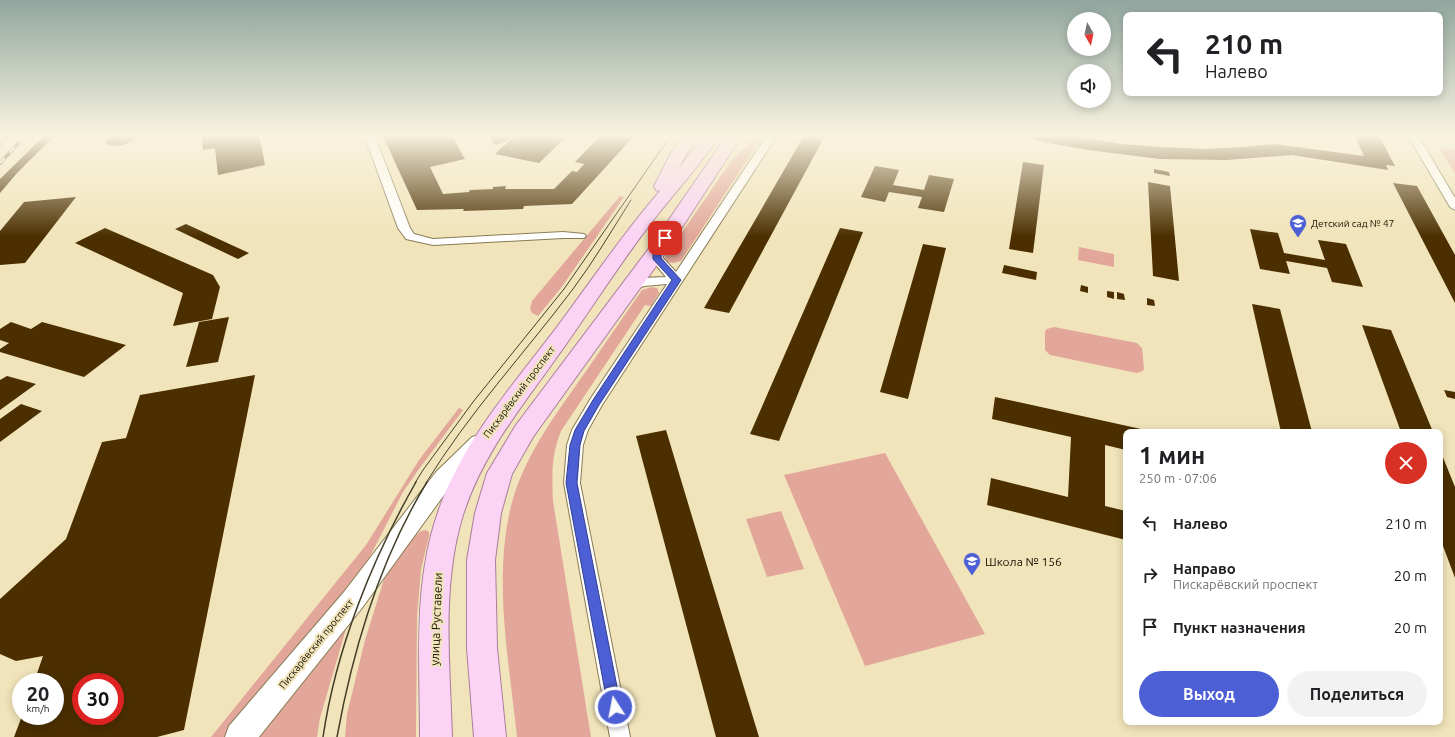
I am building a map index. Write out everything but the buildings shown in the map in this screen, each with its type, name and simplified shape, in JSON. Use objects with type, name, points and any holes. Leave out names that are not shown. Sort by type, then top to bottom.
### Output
[{"type":"main road","points":[[649,214],[670,168]]},
{"type":"main road","name":"Пискарёвский проспект","points":[[240,737],[353,600],[444,478],[486,438],[649,214],[687,168]]},
{"type":"main road","points":[[490,737],[482,648],[481,560],[488,513],[500,473],[524,432],[657,251],[713,168]]},
{"type":"main road","name":"улица Руставели","points":[[436,737],[434,613],[439,563],[450,515],[468,471],[486,438]]},
{"type":"street","points":[[383,168],[404,228],[410,237],[433,242],[563,235],[580,236]]},
{"type":"street","points":[[620,737],[572,483],[575,445],[580,430],[596,402],[750,168]]},
{"type":"street","points":[[1432,168],[1455,207]]},
{"type":"street","points":[[657,251],[657,259],[676,280]]},
{"type":"street","points":[[631,287],[642,282],[676,280]]},
{"type":"shaded area","points":[[726,168],[742,168],[681,261],[673,263],[667,262],[665,257]]},
{"type":"shaded area","points":[[620,196],[624,197],[561,288],[538,316],[532,313],[530,309],[532,301]]},
{"type":"shaded area","points":[[1079,247],[1114,254],[1114,267],[1078,260]]},
{"type":"shaded area","points":[[652,287],[657,288],[659,293],[651,306],[645,305],[561,431],[555,449],[552,474],[553,501],[591,737],[517,737],[504,621],[503,592],[503,563],[506,534],[516,489],[530,457],[547,427],[642,290]]},
{"type":"shaded area","points":[[1054,327],[1137,343],[1142,348],[1144,369],[1143,371],[1137,373],[1050,355],[1045,350],[1045,331]]},
{"type":"shaded area","points":[[459,408],[463,410],[403,492],[363,570],[226,737],[211,737],[366,545],[419,460]]},
{"type":"shaded area","points":[[885,453],[985,634],[865,666],[784,475]]},
{"type":"shaded area","points":[[781,511],[804,569],[767,577],[746,519]]},
{"type":"shaded area","points":[[426,530],[429,532],[429,536],[421,569],[417,617],[416,737],[345,737],[347,714],[365,640],[386,573],[416,535],[421,531]]},
{"type":"shaded area","points":[[348,622],[320,718],[317,737],[255,737]]},
{"type":"tram line","points":[[415,483],[473,402],[564,289],[648,168]]},
{"type":"tram line","points":[[426,483],[478,408],[581,278],[631,200]]},
{"type":"tram line","points":[[323,737],[337,671],[358,605],[385,542],[416,482]]},
{"type":"tram line","points":[[337,737],[351,671],[370,605],[395,542],[410,511],[427,482]]},
{"type":"place","name":"Детский сад № 47","points":[[1298,238]]},
{"type":"place","name":"Школа № 156","points":[[972,576]]},
{"type":"route","points":[[615,707],[572,483],[575,445],[580,430],[596,402],[676,280],[657,259],[657,251],[665,238]]}]
